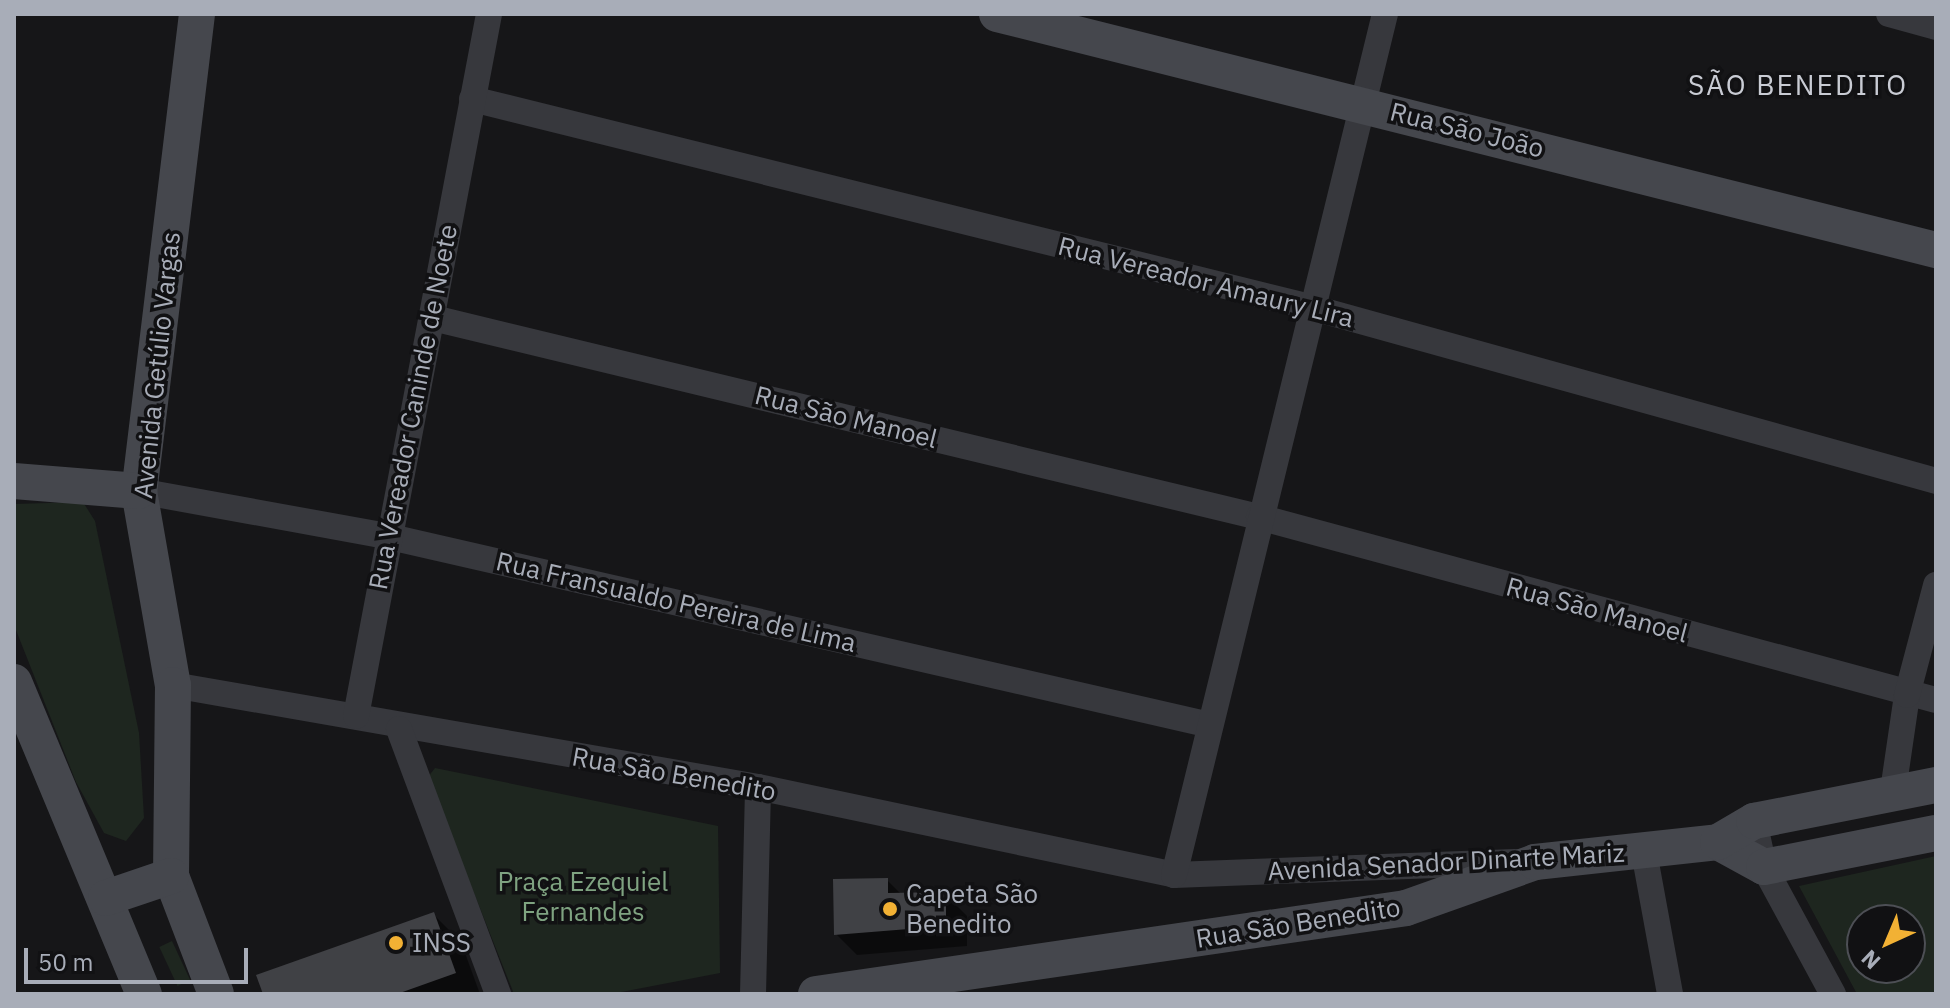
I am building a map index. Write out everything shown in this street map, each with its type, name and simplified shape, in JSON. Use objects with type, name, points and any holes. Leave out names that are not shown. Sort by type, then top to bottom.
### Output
[{"type":"main road","name":"Avenida Getúlio Vargas","points":[[197,14],[139,491],[173,685],[171,876],[216,994]]},
{"type":"main road","name":"Rua São João","points":[[997,14],[1363,103],[1936,250]]},
{"type":"main road","points":[[14,481],[139,491]]},
{"type":"main road","points":[[14,682],[144,994]]},
{"type":"main road","name":"Avenida Senador Dinarte Mariz","points":[[1535,862],[1718,842],[1754,821],[1893,791],[1936,785]]},
{"type":"main road","points":[[1718,842],[1764,867],[1936,833]]},
{"type":"main road","name":"Rua São Benedito","points":[[816,994],[1406,908],[1535,862]]},
{"type":"main road","points":[[106,898],[171,876]]},
{"type":"street","name":"Rua Vereador Caninde de Noete","points":[[356,716],[386,536],[433,318],[489,14]]},
{"type":"street","points":[[1174,875],[1310,307],[1385,14]]},
{"type":"street","points":[[1889,14],[1936,27]]},
{"type":"street","name":"Rua Vereador Amaury Lira","points":[[472,99],[1310,307],[1936,481]]},
{"type":"street","name":"Rua São Manoel","points":[[433,318],[1259,517],[1907,695],[1936,700]]},
{"type":"street","name":"Rua Fransualdo Pereira de Lima","points":[[139,491],[386,536],[1210,725]]},
{"type":"street","points":[[1893,791],[1907,695],[1936,585]]},
{"type":"street","name":"Rua São Benedito","points":[[173,685],[356,716],[399,729],[758,787],[1174,875]]},
{"type":"street","points":[[399,729],[498,994]]},
{"type":"street","points":[[753,994],[758,787]]},
{"type":"street","points":[[1754,821],[1764,867],[1833,994]]},
{"type":"street","points":[[1644,852],[1670,994]]},
{"type":"street","name":"Avenida Senador Dinarte Mariz","points":[[1174,875],[1535,862]]},
{"type":"green space","points":[[83,502],[95,521],[139,733],[144,818],[126,841],[104,833],[76,782],[14,625],[14,504]]},
{"type":"green space","name":"Praça Ezequiel Fernandes","points":[[435,768],[718,826],[720,973],[611,994],[514,994],[428,777]]},
{"type":"green space","points":[[1936,856],[1936,994],[1857,994],[1852,984],[1926,984],[1926,904],[1846,904],[1846,974],[1799,886]]},
{"type":"green space","points":[[172,941],[190,980],[177,986],[159,947]]},
{"type":"building","name":"Capeta São Benedito","points":[[888,878],[888,893],[946,892],[946,926],[834,935],[833,879]]},
{"type":"building","name":"INSS","points":[[434,912],[456,973],[397,994],[263,994],[256,975]]},
{"type":"place","name":"Capeta São Benedito","points":[[890,909]]},
{"type":"place","name":"INSS","points":[[396,943]]},
{"type":"district","name":"SÃO BENEDITO","points":[[1798,85]]}]
